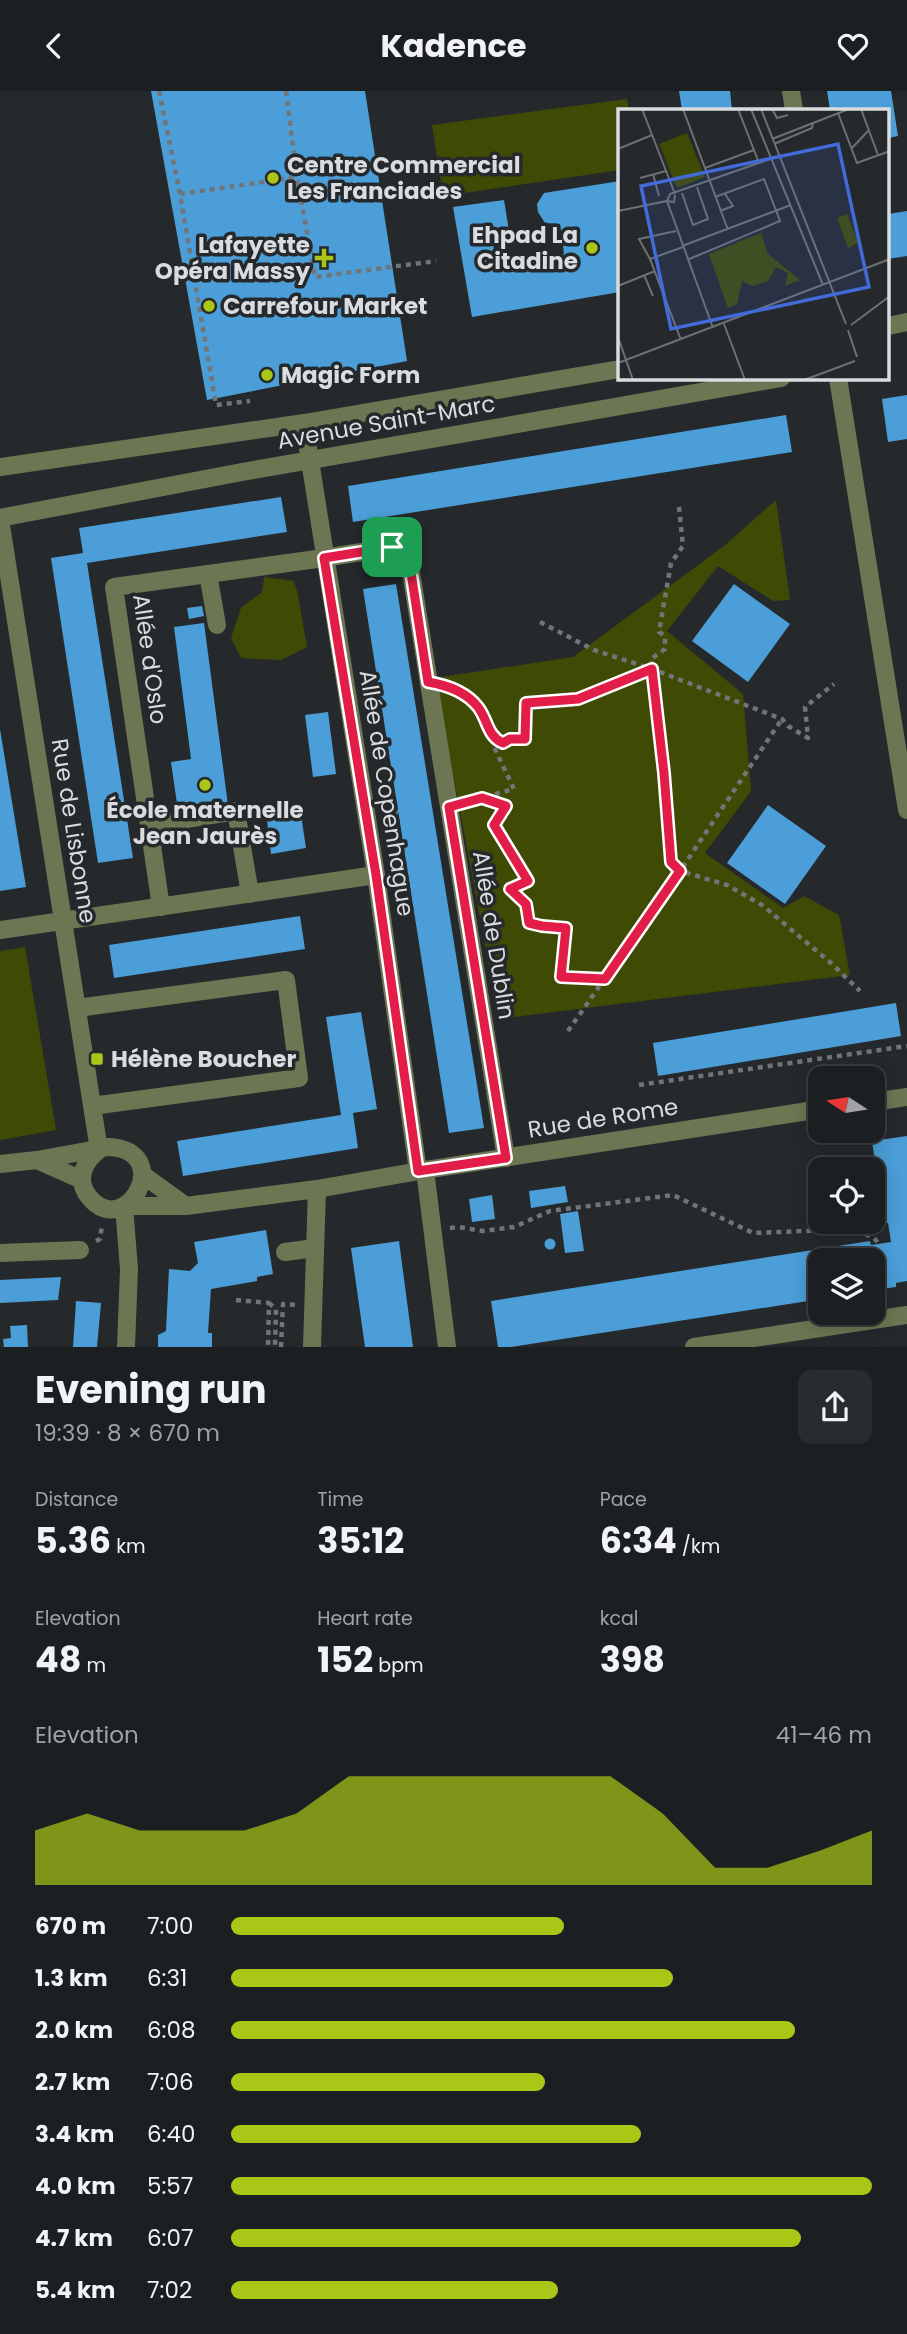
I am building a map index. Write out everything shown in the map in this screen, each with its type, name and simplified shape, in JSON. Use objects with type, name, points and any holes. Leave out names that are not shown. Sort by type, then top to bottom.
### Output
[{"type":"street","points":[[791,91],[794,109]]},
{"type":"street","name":"Avenue Saint-Marc","points":[[0,467],[304,423],[618,369]]},
{"type":"street","name":"Avenue Saint-Marc","points":[[0,519],[310,460],[770,380]]},
{"type":"street","points":[[838,380],[907,810]]},
{"type":"street","name":"Allée de Copenhague","points":[[304,423],[432,1231],[447,1347]]},
{"type":"street","name":"Rue de Lisbonne","points":[[0,519],[6,600],[63,922],[99,1150]]},
{"type":"street","name":"Allée de Dublin","points":[[324,558],[392,547],[409,560],[506,1158]]},
{"type":"street","name":"Allée d'Oslo","points":[[161,907],[114,587],[324,558]]},
{"type":"street","points":[[208,574],[217,625]]},
{"type":"street","points":[[152,847],[161,823],[236,811],[250,894]]},
{"type":"street","points":[[0,930],[376,875]]},
{"type":"street","points":[[77,1008],[286,980],[299,1078],[92,1106]]},
{"type":"street","points":[[886,1100],[907,1097]]},
{"type":"street","name":"Rue de Rome","points":[[124,1206],[186,1206],[317,1189],[808,1111]]},
{"type":"street","points":[[0,1164],[108,1147],[128,1151],[141,1166],[143,1175],[138,1194],[124,1206],[105,1207],[89,1197],[82,1180],[86,1163],[99,1150]]},
{"type":"street","points":[[37,1160],[82,1180]]},
{"type":"street","points":[[143,1175],[186,1206]]},
{"type":"street","points":[[313,1347],[317,1189]]},
{"type":"street","points":[[124,1206],[130,1269],[126,1347]]},
{"type":"street","points":[[285,1252],[315,1248]]},
{"type":"street","points":[[0,1253],[80,1250]]},
{"type":"street","points":[[694,1347],[907,1315]]},
{"type":"path","points":[[159,91],[180,194],[216,405],[250,401]]},
{"type":"path","points":[[286,91],[297,177],[315,277],[436,261]]},
{"type":"path","points":[[180,194],[297,177]]},
{"type":"path","points":[[679,507],[683,546],[671,563],[659,632],[665,636],[665,649],[651,659],[671,862],[680,871],[727,885],[762,905],[860,991]]},
{"type":"path","points":[[540,622],[594,650],[652,669],[782,719],[788,726],[808,738],[805,707],[834,684]]},
{"type":"path","points":[[494,739],[503,743],[510,739],[525,739],[526,703],[578,699],[652,669]]},
{"type":"path","points":[[428,682],[450,685],[478,707],[514,789],[449,807]]},
{"type":"path","points":[[568,1031],[782,719]]},
{"type":"path","points":[[482,798],[506,806],[494,825],[528,881],[510,889],[526,904],[529,923],[566,928],[561,977],[605,979]]},
{"type":"path","points":[[639,1085],[907,1046]]},
{"type":"path","points":[[432,1231],[458,1227],[483,1231],[514,1227],[550,1211],[673,1195],[753,1233],[854,1229],[874,1238],[879,1244]]},
{"type":"path","points":[[80,1250],[100,1239],[105,1207]]},
{"type":"path","points":[[236,1300],[314,1305]]},
{"type":"path","points":[[268,1347],[269,1303]]},
{"type":"path","points":[[269,1303],[276,1309],[275,1347]]},
{"type":"path","points":[[281,1347],[284,1304]]},
{"type":"green space","points":[[627,99],[629,109],[618,109],[618,170],[443,196],[432,125]]},
{"type":"green space","points":[[776,500],[790,600],[773,601],[718,566],[667,631],[743,694],[751,791],[705,853],[783,908],[804,896],[839,915],[850,975],[499,1019],[435,678],[573,657],[724,546]]},
{"type":"green space","points":[[264,577],[294,581],[298,595],[307,647],[281,660],[241,658],[231,638],[241,608],[262,592]]},
{"type":"green space","points":[[25,947],[56,1130],[0,1140],[0,951]]},
{"type":"building","name":"Centre Commercial Les Franciades","points":[[151,91],[365,91],[407,361],[207,400]]},
{"type":"building","points":[[679,91],[730,91],[732,109],[682,109]]},
{"type":"building","points":[[827,91],[891,91],[898,136],[890,138],[890,109],[830,109]]},
{"type":"building","name":"Ehpad La Citadine","points":[[618,181],[618,292],[472,317],[453,207],[504,200],[509,231],[492,234],[496,265],[564,254],[560,224],[545,223],[538,212],[537,204],[544,193]]},
{"type":"building","points":[[907,211],[907,256],[890,259],[890,214]]},
{"type":"building","points":[[907,395],[907,439],[888,442],[882,399]]},
{"type":"building","points":[[786,415],[792,452],[353,522],[348,486]]},
{"type":"building","points":[[281,497],[287,532],[87,563],[133,858],[98,863],[51,558],[83,553],[79,528]]},
{"type":"building","points":[[396,584],[484,1128],[449,1133],[363,589]]},
{"type":"building","points":[[734,584],[790,624],[748,682],[692,641]]},
{"type":"building","points":[[202,606],[204,616],[189,619],[187,608]]},
{"type":"building","points":[[204,623],[228,805],[178,811],[171,762],[191,759],[174,627]]},
{"type":"building","points":[[328,712],[336,774],[313,777],[305,715]]},
{"type":"building","points":[[0,729],[26,887],[0,891]]},
{"type":"building","points":[[768,805],[826,846],[785,904],[727,863]]},
{"type":"building","points":[[301,815],[306,848],[271,854],[267,820]]},
{"type":"building","points":[[300,916],[305,949],[114,978],[109,945]]},
{"type":"building","points":[[896,1003],[901,1036],[658,1076],[653,1043]]},
{"type":"building","points":[[361,1012],[377,1109],[353,1113],[358,1148],[183,1176],[177,1141],[341,1115],[326,1017]]},
{"type":"building","points":[[907,1136],[907,1281],[896,1283],[896,1287],[885,1288],[885,1248],[826,1248],[870,1241],[871,1245],[891,1242],[888,1223],[885,1223],[885,1157],[874,1157],[872,1143],[886,1143],[886,1139]]},
{"type":"building","points":[[565,1186],[568,1202],[531,1208],[529,1191]]},
{"type":"building","points":[[492,1195],[495,1219],[472,1222],[469,1199]]},
{"type":"building","points":[[578,1211],[584,1251],[565,1253],[560,1214]]},
{"type":"building","points":[[266,1230],[273,1274],[257,1277],[257,1281],[211,1289],[208,1333],[212,1333],[212,1347],[158,1347],[158,1335],[166,1331],[169,1269],[190,1271],[198,1263],[194,1242]]},
{"type":"building","points":[[550,1238],[556,1244],[550,1250],[544,1244]]},
{"type":"building","points":[[399,1241],[413,1347],[365,1347],[351,1248]]},
{"type":"building","points":[[808,1251],[808,1301],[498,1347],[491,1301]]},
{"type":"building","points":[[61,1277],[58,1300],[0,1303],[0,1280]]},
{"type":"building","points":[[76,1301],[101,1303],[97,1347],[73,1347]]},
{"type":"building","points":[[27,1325],[28,1347],[4,1347],[3,1339],[11,1338],[10,1326]]},
{"type":"place","name":"Centre Commercial Les Franciades","points":[[273,178]]},
{"type":"place","name":"Ehpad La Citadine","points":[[592,248]]},
{"type":"place","name":"Lafayette Opéra Massy","points":[[324,258]]},
{"type":"place","name":"Carrefour Market","points":[[209,306]]},
{"type":"place","name":"Magic Form","points":[[267,375]]},
{"type":"place","name":"École maternelle Jean Jaurès","points":[[205,785]]},
{"type":"place","name":"Hélène Boucher","points":[[97,1059]]},
{"type":"route","points":[[392,547],[409,560],[428,682],[450,685],[478,707],[494,739],[503,743],[510,739],[525,739],[526,703],[578,699],[652,669],[671,862],[680,871],[605,979],[561,977],[566,928],[529,923],[526,904],[510,889],[528,881],[494,825],[506,806],[482,798],[449,807],[506,1158],[418,1171],[376,875],[324,558],[392,547]]}]
